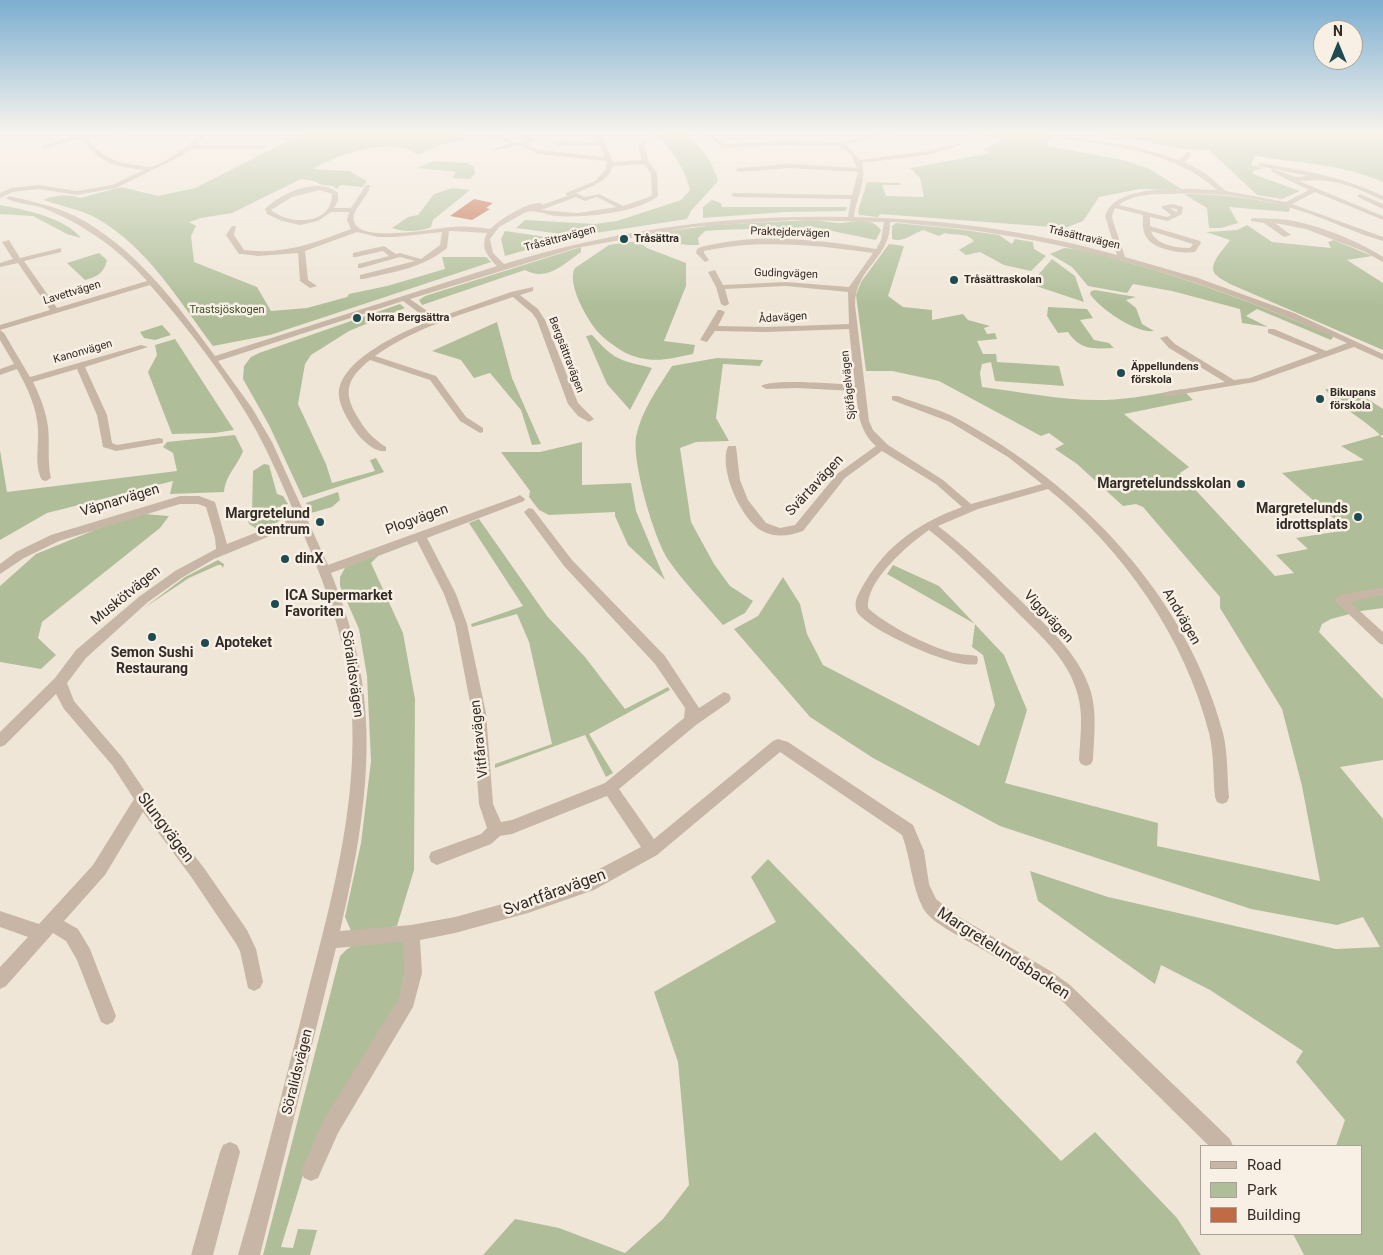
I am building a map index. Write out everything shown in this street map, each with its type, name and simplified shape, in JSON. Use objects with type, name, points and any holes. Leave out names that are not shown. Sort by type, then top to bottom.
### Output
[{"type":"street","points":[[2,195],[29,191]]},
{"type":"street","points":[[61,191],[98,191]]},
{"type":"street","points":[[301,191],[270,207],[267,212],[288,222],[303,223],[319,219],[329,210],[335,200],[336,193],[332,191]]},
{"type":"street","points":[[356,230],[350,221],[365,191]]},
{"type":"street","points":[[502,267],[487,247],[487,240],[491,231],[506,219],[528,208],[577,191]]},
{"type":"street","points":[[623,208],[597,194],[585,199],[576,195],[533,210],[564,214],[596,214],[623,208],[655,196],[655,191]]},
{"type":"street","points":[[851,218],[858,191]]},
{"type":"street","points":[[1121,258],[1121,251],[1108,218],[1114,206],[1126,198],[1144,194],[1195,191],[1223,192],[1260,198],[1287,204],[1383,239]]},
{"type":"street","points":[[1287,204],[1308,195],[1312,191]]},
{"type":"street","points":[[1314,191],[1383,218]]},
{"type":"street","points":[[1368,191],[1382,198]]},
{"type":"street","points":[[2,195],[22,192]]},
{"type":"street","name":"Söralidsvägen","points":[[22,192],[31,201]]},
{"type":"street","name":"Söralidsvägen","points":[[2,195],[31,201],[60,212],[91,228],[127,255],[152,282],[214,359],[261,430],[325,571],[348,637],[356,684],[359,733],[353,815],[330,940],[284,1128],[249,1255]]},
{"type":"street","points":[[734,195],[856,196]]},
{"type":"street","points":[[1360,196],[1383,207]]},
{"type":"street","points":[[1114,206],[1168,219],[1174,214]]},
{"type":"street","points":[[1363,209],[1383,207]]},
{"type":"street","points":[[329,210],[354,210]]},
{"type":"street","points":[[1146,215],[1148,228],[1150,238],[1165,246],[1187,251],[1192,250],[1197,243],[1148,228]]},
{"type":"street","name":"Tråsättravägen","points":[[214,359],[502,267],[591,242],[676,227],[762,219],[851,218],[887,220],[1003,233],[1121,258],[1175,273],[1254,300],[1356,343],[1383,357]]},
{"type":"street","points":[[852,290],[863,270],[883,245],[888,226],[887,220]]},
{"type":"street","points":[[1253,220],[1265,220],[1301,229],[1366,249],[1381,258]]},
{"type":"street","points":[[1265,220],[1287,235]]},
{"type":"street","points":[[234,227],[230,234],[242,252],[258,254],[301,250],[356,230],[372,235],[386,236],[446,230],[491,231]]},
{"type":"street","points":[[1278,229],[1301,229],[1323,236]]},
{"type":"street","points":[[363,277],[432,258],[444,246],[446,230]]},
{"type":"street","points":[[401,243],[410,241]]},
{"type":"street","points":[[6,242],[54,310]]},
{"type":"street","name":"Praktejdervägen","points":[[705,260],[700,253],[701,250],[731,244],[784,243],[832,246],[878,252]]},
{"type":"street","points":[[356,255],[392,246]]},
{"type":"street","points":[[1366,249],[1383,246]]},
{"type":"street","points":[[384,248],[395,256]]},
{"type":"street","points":[[0,265],[58,250]]},
{"type":"street","points":[[301,250],[304,281],[313,286]]},
{"type":"street","points":[[360,266],[395,256],[405,256],[421,262]]},
{"type":"street","points":[[704,340],[713,328],[723,308],[720,286],[712,272]]},
{"type":"street","name":"Lavettvägen","points":[[0,328],[54,310],[152,282]]},
{"type":"street","name":"Gudingvägen","points":[[720,286],[779,284],[852,290]]},
{"type":"street","points":[[382,449],[365,438],[347,407],[343,395],[351,375],[370,357],[397,339],[436,321],[530,288]]},
{"type":"street","name":"Sjöfågelvägen","points":[[852,290],[851,305],[865,425],[871,435],[883,446],[935,478],[968,507]]},
{"type":"street","name":"Bergsättravägen","points":[[514,294],[535,312],[541,320],[573,404],[581,414],[589,419]]},
{"type":"street","points":[[404,298],[436,321]]},
{"type":"street","name":"Ådavägen","points":[[713,328],[774,331],[854,326]]},
{"type":"street","points":[[1271,331],[1327,354]]},
{"type":"street","points":[[0,334],[28,380],[42,420],[44,442],[43,469],[46,478]]},
{"type":"street","points":[[1164,338],[1172,346],[1234,384]]},
{"type":"street","points":[[1167,395],[1261,378],[1356,343]]},
{"type":"street","name":"Kanonvägen","points":[[28,380],[144,346]]},
{"type":"street","points":[[370,357],[433,378],[464,419],[480,430]]},
{"type":"street","points":[[0,372],[20,365]]},
{"type":"street","points":[[80,365],[102,415],[107,446],[116,448],[159,441]]},
{"type":"street","points":[[766,386],[796,385],[860,388]]},
{"type":"street","name":"Andvägen","points":[[895,398],[917,404],[985,438],[1051,485],[1084,514],[1118,551],[1159,606],[1182,646],[1204,694],[1217,731],[1223,775],[1222,797]]},
{"type":"street","name":"Svärtavägen","points":[[732,448],[731,456],[737,489],[762,526],[767,530],[779,532],[799,528],[841,476],[883,446]]},
{"type":"street","points":[[972,660],[957,659],[938,653],[874,619],[861,608],[861,601],[878,570],[908,540],[929,525],[968,507],[1051,485]]},
{"type":"street","name":"Plogvägen","points":[[325,571],[520,499]]},
{"type":"street","name":"Väpnarvägen","points":[[0,570],[20,555],[55,538],[180,500],[199,500],[211,505],[221,538],[222,550]]},
{"type":"street","points":[[529,512],[568,563],[660,660],[692,707],[691,721]]},
{"type":"street","name":"Muskötvägen","points":[[0,741],[60,682],[81,654],[144,599],[179,574],[222,550],[302,519]]},
{"type":"street","name":"Viggvägen","points":[[929,525],[965,554],[1049,637],[1073,668],[1085,692],[1087,705],[1086,760]]},
{"type":"street","name":"Vitfåravägen","points":[[420,535],[450,594],[460,624],[472,672],[479,713],[486,804],[496,830]]},
{"type":"street","points":[[1383,591],[1340,600],[1383,640]]},
{"type":"street","name":"Slungvägen","points":[[60,682],[64,697],[69,706],[97,736],[242,936],[248,949],[254,982]]},
{"type":"street","points":[[437,857],[486,839],[496,830],[512,827],[610,788],[691,721],[724,698]]},
{"type":"street","name":"Svartfåravägen","points":[[330,940],[412,933],[476,920],[551,897],[612,873],[652,850],[778,745]]},
{"type":"street","name":"Margretelundsbacken","points":[[778,745],[788,748],[908,830],[916,851],[921,885],[930,905],[950,921],[1046,978],[1064,991],[1222,1145]]},
{"type":"street","points":[[610,788],[652,850]]},
{"type":"street","points":[[0,980],[99,870],[142,799]]},
{"type":"street","points":[[0,918],[72,935],[84,955],[107,1016]]},
{"type":"street","points":[[311,1171],[331,1126],[407,1001],[413,973],[412,933]]},
{"type":"street","points":[[202,1255],[230,1152]]},
{"type":"green space","name":"Trastsjöskogen","points":[[108,191],[136,191],[158,196],[183,191],[278,191],[232,213],[189,222],[196,226],[191,236],[194,262],[257,287],[271,311],[307,308],[347,297],[349,294],[387,286],[445,269],[442,257],[486,257],[491,262],[270,335],[213,346],[162,276],[116,231],[92,216],[44,200],[62,196],[80,198]]},
{"type":"green space","points":[[444,191],[469,191],[433,220],[431,227],[412,231],[392,228],[408,217],[418,215],[434,194]]},
{"type":"green space","points":[[689,191],[709,191],[691,211],[687,219],[576,236],[516,228],[525,220],[595,224],[617,221],[681,200]]},
{"type":"green space","points":[[864,191],[884,191],[886,196],[924,197],[923,191],[1132,191],[1099,197],[1083,221],[1065,228],[880,214],[878,217],[859,215],[858,211]]},
{"type":"green space","points":[[1252,191],[1300,191],[1282,199],[1257,195]]},
{"type":"green space","points":[[1184,194],[1238,197],[1290,207],[1289,212],[1229,207],[1238,223],[1221,228],[1209,228],[1207,208]]},
{"type":"green space","points":[[712,200],[721,203],[722,207],[847,207],[846,211],[784,212],[703,218],[703,207]]},
{"type":"green space","points":[[0,205],[32,212],[54,220],[74,231],[81,238],[67,234],[33,216],[0,214]]},
{"type":"green space","points":[[809,220],[841,223],[867,221],[881,230],[876,240],[813,227],[705,231],[698,238],[699,245],[675,244],[654,233],[715,225]]},
{"type":"green space","points":[[896,223],[999,235],[1012,244],[1015,239],[1033,242],[1034,249],[1046,256],[1031,271],[1004,265],[980,252],[966,255],[959,250],[974,241],[964,235],[945,233],[939,236],[923,230],[904,239],[892,239],[892,226]]},
{"type":"green space","points":[[1247,225],[1272,242],[1331,248],[1328,242],[1334,240],[1372,256],[1347,260],[1383,283],[1383,350],[1219,278],[1213,266],[1230,240],[1206,232],[1237,230]]},
{"type":"green space","points":[[505,231],[553,238],[550,243],[505,256],[501,239]]},
{"type":"green space","points":[[640,242],[647,248],[686,263],[686,286],[664,341],[695,345],[693,354],[660,360],[637,357],[624,352],[608,341],[597,331],[588,318],[575,291],[573,275],[575,268],[609,245]]},
{"type":"green space","points":[[889,244],[904,246],[888,296],[903,307],[932,310],[932,320],[963,314],[968,320],[990,326],[984,328],[987,334],[995,333],[997,339],[977,341],[983,354],[996,354],[997,362],[1059,366],[1064,386],[995,381],[991,362],[982,364],[980,373],[982,387],[1059,398],[1090,400],[1124,399],[1182,389],[1193,400],[1124,414],[1189,467],[1180,473],[1275,576],[1294,573],[1276,555],[1308,549],[1296,538],[1347,530],[1282,473],[1364,460],[1341,446],[1380,435],[1336,401],[1325,389],[1352,389],[1383,409],[1383,435],[1380,436],[1383,438],[1383,608],[1361,611],[1331,619],[1322,624],[1319,632],[1383,699],[1383,760],[1340,767],[1383,819],[1383,1255],[1304,1255],[1294,1235],[1363,1235],[1363,1145],[1336,1145],[1345,1120],[1296,1062],[1303,1051],[1210,990],[1161,965],[1155,984],[1038,901],[1030,871],[1108,897],[1336,949],[1380,947],[1363,917],[1337,925],[1251,909],[1000,826],[873,758],[810,717],[734,629],[758,616],[783,577],[800,604],[807,634],[823,665],[979,746],[995,705],[983,655],[972,647],[975,624],[1004,655],[1027,710],[1005,783],[1158,823],[1157,846],[1320,881],[1302,786],[1282,709],[1220,608],[1220,597],[1143,507],[1136,504],[1123,506],[1077,464],[1055,449],[1064,444],[1049,433],[1041,436],[939,381],[892,371],[866,371],[856,295],[861,282]]},
{"type":"green space","points":[[581,247],[581,252],[561,267],[547,273],[540,274],[525,270],[422,305],[419,300],[425,296]]},
{"type":"green space","points":[[1064,248],[1081,250],[1156,270],[1208,287],[1334,336],[1331,340],[1257,309],[1246,316],[1268,327],[1242,323],[1240,309],[1172,291],[1133,284],[1127,293],[1088,286],[1072,267],[1050,254]]},
{"type":"green space","points":[[99,253],[107,260],[106,264],[99,274],[89,279],[85,280],[67,263]]},
{"type":"green space","points":[[1052,259],[1075,276],[1084,302],[1036,286],[1038,275]]},
{"type":"green space","points":[[1095,290],[1136,297],[1126,300],[1136,308],[1142,324],[1154,331],[1138,329],[1110,313],[1090,294],[1091,291]]},
{"type":"green space","points":[[400,304],[405,308],[349,331],[311,355],[305,364],[298,404],[326,464],[332,483],[375,471],[370,460],[376,458],[384,472],[303,498],[269,425],[243,379],[244,366],[251,357],[259,353]]},
{"type":"green space","points":[[1048,307],[1087,309],[1093,318],[1080,320],[1094,340],[1109,343],[1114,348],[1088,347],[1077,342],[1068,332],[1058,333],[1047,316]]},
{"type":"green space","points":[[497,322],[512,378],[541,444],[532,445],[521,410],[490,373],[474,378],[461,360],[432,351]]},
{"type":"green space","points":[[162,325],[171,335],[155,340],[144,338],[140,332]]},
{"type":"green space","points":[[592,335],[613,355],[632,363],[652,368],[630,410],[607,384],[586,336]]},
{"type":"green space","points":[[175,339],[234,430],[215,433],[172,434],[148,372],[157,355],[155,345]]},
{"type":"green space","points":[[717,358],[763,360],[760,366],[723,364],[716,418],[729,441],[696,442],[680,448],[691,522],[714,564],[730,586],[753,601],[745,613],[723,625],[682,578],[663,550],[645,500],[637,464],[636,449],[638,427],[651,400],[672,366]]},
{"type":"green space","points":[[235,435],[243,451],[229,475],[224,492],[170,494],[173,481],[47,513],[0,540],[0,450],[7,492],[177,471],[173,453],[163,447],[167,442]]},
{"type":"green space","points":[[582,442],[582,485],[631,483],[636,511],[665,580],[628,545],[615,512],[549,515],[539,510],[529,497],[530,491],[501,452],[540,452]]},
{"type":"green space","points":[[264,464],[269,465],[277,494],[283,496],[288,504],[255,515],[252,514],[253,471]]},
{"type":"green space","points":[[338,492],[340,500],[332,507],[311,513],[306,503]]},
{"type":"green space","points":[[290,508],[289,515],[276,523],[257,529],[249,524],[248,521]]},
{"type":"green space","points":[[144,514],[169,516],[160,528],[42,622],[38,638],[56,655],[41,669],[0,662],[0,586],[36,554],[102,527]]},
{"type":"green space","points":[[479,519],[547,616],[585,657],[625,709],[668,687],[670,690],[589,734],[613,773],[606,777],[585,735],[495,768],[495,764],[552,744],[529,642],[517,614],[472,627],[471,624],[523,606],[469,523]]},
{"type":"green space","points":[[420,539],[378,556],[371,563],[403,633],[415,699],[414,870],[397,926],[352,933],[345,917],[361,843],[371,761],[367,676],[359,629],[340,586],[340,577],[346,566]]},
{"type":"green space","points":[[218,560],[224,564],[223,568],[221,565],[218,565],[189,578],[144,608],[185,577]]},
{"type":"green space","points":[[893,565],[939,586],[975,624],[887,574]]},
{"type":"green space","points":[[768,859],[1061,1161],[1095,1132],[1177,1218],[1201,1255],[483,1255],[515,1219],[559,1228],[625,1253],[663,1219],[689,1185],[678,1062],[654,992],[776,922],[751,877]]},
{"type":"green space","points":[[407,940],[406,987],[307,1162],[281,1247],[293,1248],[298,1229],[317,1230],[310,1255],[263,1255],[340,956],[355,944]]},
{"type":"building","points":[[474,199],[493,203],[486,208],[490,209],[472,220],[450,216]]},
{"type":"place","name":"Tråsättra","points":[[624,239]]},
{"type":"place","name":"Tråsättraskolan","points":[[954,280]]},
{"type":"place","name":"Norra Bergsättra","points":[[357,318]]},
{"type":"place","name":"Äppellundens förskola","points":[[1121,373]]},
{"type":"place","name":"Bikupans förskola","points":[[1320,399]]},
{"type":"place","name":"Margretelundsskolan","points":[[1241,484]]},
{"type":"place","name":"Margretelunds idrottsplats","points":[[1358,517]]},
{"type":"place","name":"Margretelund centrum","points":[[320,522]]},
{"type":"place","name":"dinX","points":[[285,559]]},
{"type":"place","name":"ICA Supermarket Favoriten","points":[[275,604]]},
{"type":"place","name":"Semon Sushi Restaurang","points":[[152,637]]},
{"type":"place","name":"Apoteket","points":[[205,643]]}]
